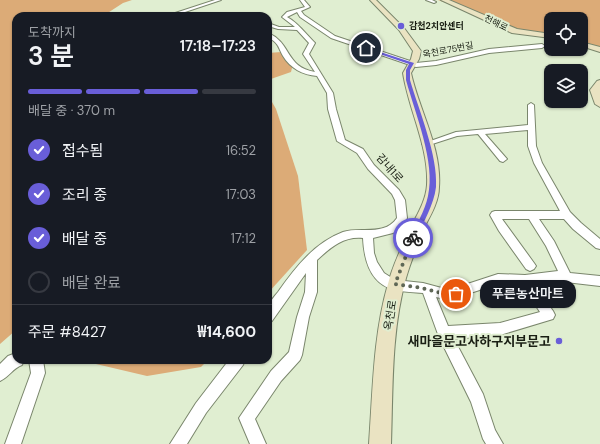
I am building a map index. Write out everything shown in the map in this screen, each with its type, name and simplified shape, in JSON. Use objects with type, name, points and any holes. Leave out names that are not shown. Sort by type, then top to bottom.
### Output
[{"type":"street","points":[[181,12],[219,0]]},
{"type":"street","points":[[299,11],[308,7],[302,0]]},
{"type":"street","name":"옥천로","points":[[372,0],[394,20],[411,41],[416,51],[408,70],[408,80],[426,144],[432,170],[433,187],[431,198],[405,257],[395,284],[387,328],[380,444]]},
{"type":"street","points":[[428,0],[434,2]]},
{"type":"street","name":"천해로","points":[[444,0],[514,31],[544,35]]},
{"type":"street","name":"감내1로","points":[[272,311],[312,258],[337,239],[354,234],[368,234],[389,230],[398,224],[402,218],[400,200],[396,192],[371,167],[360,151],[341,141],[332,109],[330,93],[306,54],[312,43],[294,23],[286,19],[284,16],[287,13],[299,11]]},
{"type":"street","name":"옥천로75번길","points":[[299,11],[302,16],[330,36],[416,65],[489,51],[542,46]]},
{"type":"street","points":[[272,26],[278,28],[298,29]]},
{"type":"street","points":[[272,38],[280,43],[286,56],[302,71],[319,74]]},
{"type":"street","points":[[588,46],[600,50]]},
{"type":"street","points":[[600,83],[595,90],[600,104]]},
{"type":"street","points":[[531,105],[532,146],[538,163],[567,215],[577,226],[600,245]]},
{"type":"street","points":[[426,144],[456,134],[531,127]]},
{"type":"street","points":[[480,132],[503,159]]},
{"type":"street","points":[[530,266],[505,234],[495,215],[567,215]]},
{"type":"street","points":[[532,215],[550,244],[566,277]]},
{"type":"street","points":[[368,234],[369,253],[372,264],[380,276],[390,283],[449,295],[498,279],[525,280],[557,276],[600,281]]},
{"type":"street","points":[[258,444],[247,418],[276,376],[295,355],[303,317],[311,292],[312,258]]},
{"type":"street","points":[[444,333],[500,328],[549,315],[525,280]]},
{"type":"street","points":[[427,290],[444,333],[478,399],[488,434],[495,444]]},
{"type":"street","points":[[0,374],[12,362]]},
{"type":"street","points":[[13,444],[38,373],[37,364]]},
{"type":"street","points":[[178,444],[201,408],[235,364]]},
{"type":"shaded area","points":[[0,0],[132,0],[123,3],[109,12],[12,12],[12,334],[0,344]]},
{"type":"shaded area","points":[[438,0],[600,0],[600,51],[588,47],[588,12],[544,12],[544,33],[523,32]]},
{"type":"shaded area","points":[[281,52],[282,55],[293,64],[291,72],[272,79],[272,53]]},
{"type":"shaded area","points":[[272,102],[276,109],[298,176],[307,250],[272,289]]},
{"type":"shaded area","points":[[96,364],[204,364],[201,367],[147,376]]},
{"type":"way so far","points":[[413,238],[395,284],[422,288],[449,295],[456,294]]},
{"type":"place","name":"감천2치안센터","points":[[401,26]]},
{"type":"place","name":"푸른농산마트","points":[[456,294]]},
{"type":"place","name":"새마을문고사하구지부문고","points":[[559,341]]},
{"type":"route","points":[[366,48],[412,63],[407,73],[408,80],[429,152],[433,187],[431,198],[413,238]]}]
